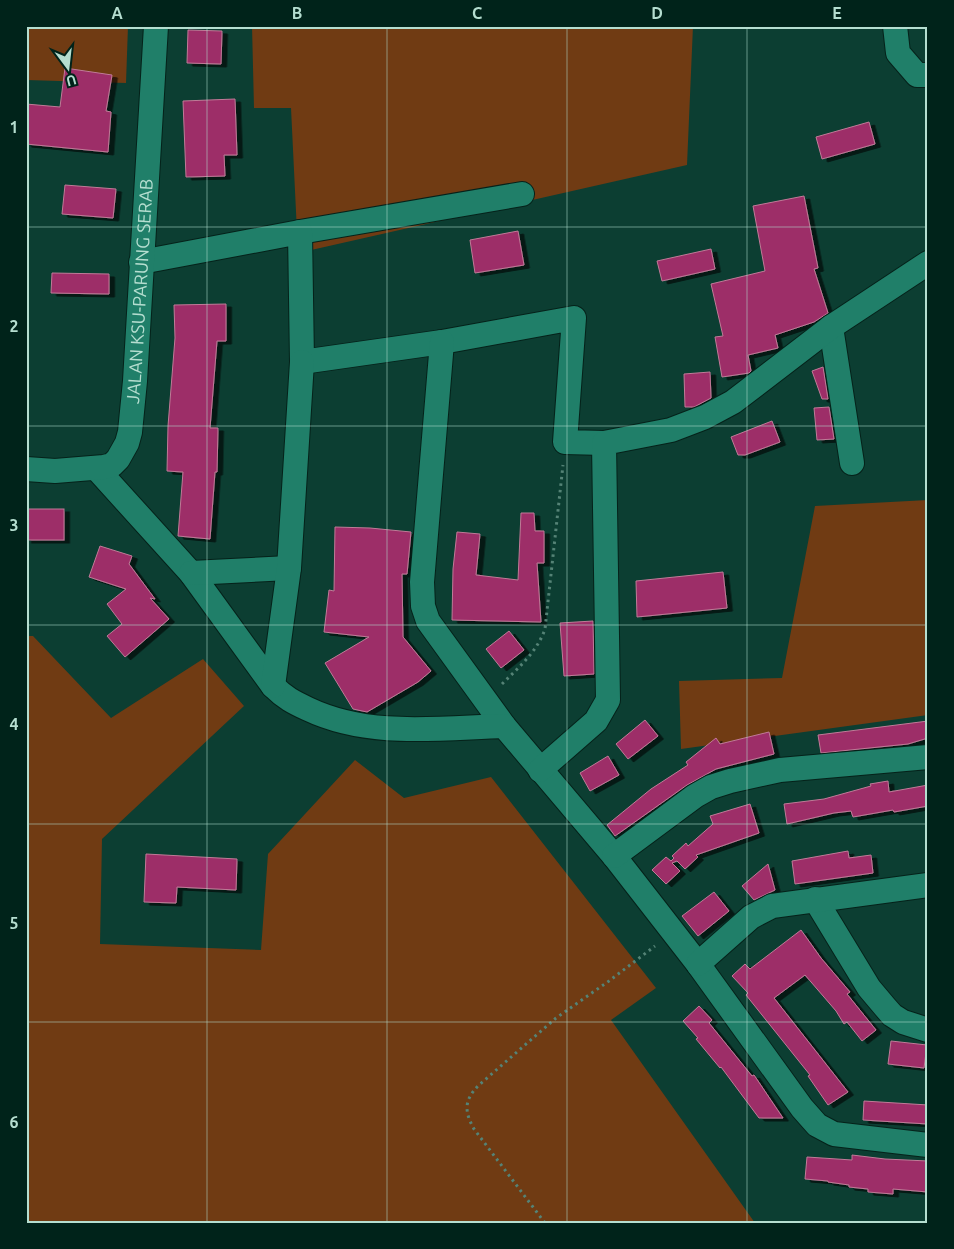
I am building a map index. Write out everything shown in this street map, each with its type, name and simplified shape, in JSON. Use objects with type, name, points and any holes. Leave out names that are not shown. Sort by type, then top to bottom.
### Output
[{"type":"street","name":"JALAN KSU-PARUNG SERAB","points":[[26,469],[55,470],[96,468],[112,465],[127,444],[135,381],[156,26]]},
{"type":"street","points":[[895,26],[898,53],[917,76],[928,75]]},
{"type":"street","points":[[141,262],[300,232],[522,194]]},
{"type":"street","points":[[273,686],[289,568],[302,362],[300,232]]},
{"type":"street","points":[[302,362],[442,342],[574,318],[565,442],[604,442],[671,430],[705,417],[733,402],[831,327],[928,263]]},
{"type":"street","points":[[831,327],[852,463]]},
{"type":"street","points":[[442,342],[422,594],[428,621],[504,726],[614,856],[698,964],[802,1108],[817,1125],[834,1134],[928,1145]]},
{"type":"street","points":[[540,770],[596,721],[608,700],[604,442]]},
{"type":"street","points":[[96,468],[191,572],[273,686],[285,699],[327,718],[365,727],[416,729],[504,726]]},
{"type":"street","points":[[191,572],[289,568]]},
{"type":"street","points":[[614,856],[695,796],[711,787],[730,781],[780,770],[928,757]]},
{"type":"street","points":[[698,964],[760,911],[783,904],[815,899],[928,885]]},
{"type":"street","points":[[815,899],[869,988],[884,1007],[903,1022],[928,1030]]},
{"type":"path","points":[[486,701],[532,655],[545,629],[565,442]]},
{"type":"path","points":[[545,1223],[474,1129],[467,1114],[468,1098],[479,1085],[556,1018],[610,981],[673,932]]},
{"type":"shaded area","points":[[26,26],[128,26],[126,83],[26,80]]},
{"type":"shaded area","points":[[252,26],[693,26],[687,165],[298,253],[291,108],[254,108]]},
{"type":"shaded area","points":[[928,500],[928,715],[681,749],[679,681],[782,678],[815,506]]},
{"type":"shaded area","points":[[26,636],[33,636],[111,718],[203,659],[244,706],[102,839],[100,944],[261,950],[268,854],[355,760],[404,798],[491,777],[656,988],[611,1020],[755,1223],[26,1223]]},
{"type":"building","points":[[188,30],[222,31],[221,64],[187,63]]},
{"type":"building","points":[[65,68],[112,75],[106,111],[111,112],[108,152],[26,144],[26,104],[60,107]]},
{"type":"building","points":[[235,99],[237,155],[224,155],[225,176],[186,177],[183,101]]},
{"type":"building","points":[[869,122],[875,144],[822,159],[816,137]]},
{"type":"building","points":[[65,185],[116,189],[113,218],[62,214]]},
{"type":"building","points":[[804,196],[818,268],[814,269],[828,313],[814,322],[775,335],[778,348],[748,355],[751,371],[749,373],[722,377],[715,337],[723,336],[711,284],[765,271],[753,206]]},
{"type":"building","points":[[518,231],[524,265],[475,273],[470,240]]},
{"type":"building","points":[[711,249],[715,269],[662,281],[657,261]]},
{"type":"building","points":[[52,273],[109,274],[109,294],[51,293]]},
{"type":"building","points":[[226,304],[226,341],[217,341],[210,428],[218,428],[217,472],[215,472],[210,539],[178,536],[183,472],[167,471],[168,426],[175,338],[174,305]]},
{"type":"building","points":[[823,367],[828,399],[822,399],[812,371]]},
{"type":"building","points":[[710,372],[711,398],[694,407],[685,407],[684,374]]},
{"type":"building","points":[[829,407],[834,439],[817,440],[814,408]]},
{"type":"building","points":[[772,421],[780,442],[745,455],[738,455],[731,437]]},
{"type":"building","points":[[26,509],[64,509],[64,540],[26,540]]},
{"type":"building","points":[[521,513],[534,513],[535,531],[544,531],[544,563],[537,563],[541,622],[452,620],[453,569],[457,532],[480,534],[476,575],[518,580]]},
{"type":"building","points":[[335,527],[411,532],[407,574],[402,574],[403,637],[431,671],[418,682],[367,712],[353,709],[325,663],[369,637],[324,632],[329,590],[334,591]]},
{"type":"building","points":[[100,546],[132,556],[129,564],[155,599],[150,598],[169,619],[125,657],[107,636],[122,624],[107,604],[126,589],[89,577]]},
{"type":"building","points":[[723,572],[727,608],[637,617],[636,581]]},
{"type":"building","points":[[593,621],[594,674],[564,676],[560,623]]},
{"type":"building","points":[[509,631],[524,650],[501,668],[486,649]]},
{"type":"building","points":[[645,720],[658,736],[628,759],[616,744]]},
{"type":"building","points":[[928,721],[928,738],[908,744],[821,753],[818,735]]},
{"type":"building","points":[[769,732],[774,754],[716,769],[687,785],[615,836],[607,825],[651,789],[688,765],[686,762],[716,738],[720,744]]},
{"type":"building","points":[[608,756],[619,775],[590,791],[580,773]]},
{"type":"building","points":[[888,781],[889,792],[928,785],[928,806],[853,817],[851,811],[834,813],[787,824],[784,804],[824,799],[871,786],[870,784]]},
{"type":"building","points":[[750,804],[759,833],[696,855],[698,857],[685,869],[677,861],[672,863],[680,871],[666,884],[652,870],[666,857],[671,861],[674,858],[672,856],[686,843],[688,846],[713,824],[710,816]]},
{"type":"building","points":[[848,851],[849,858],[871,855],[873,873],[795,884],[792,861]]},
{"type":"building","points":[[146,854],[237,859],[236,890],[177,887],[176,903],[144,902]]},
{"type":"building","points":[[768,864],[775,890],[754,900],[742,886]]},
{"type":"building","points":[[714,892],[729,911],[698,936],[682,916]]},
{"type":"building","points":[[801,930],[821,958],[850,992],[847,994],[876,1030],[862,1041],[847,1022],[844,1024],[836,1011],[805,975],[774,998],[848,1092],[828,1105],[808,1076],[810,1075],[746,995],[748,993],[732,976],[745,964],[750,969]]},
{"type":"building","points":[[699,1006],[712,1020],[709,1023],[752,1076],[754,1075],[783,1118],[759,1118],[721,1067],[696,1039],[698,1038],[683,1021]]},
{"type":"building","points":[[891,1041],[927,1045],[924,1068],[888,1064]]},
{"type":"building","points":[[864,1101],[928,1105],[928,1124],[863,1120]]},
{"type":"building","points":[[852,1155],[928,1161],[928,1192],[893,1189],[893,1194],[868,1192],[868,1189],[849,1187],[849,1185],[805,1179],[807,1157],[852,1160]]}]
